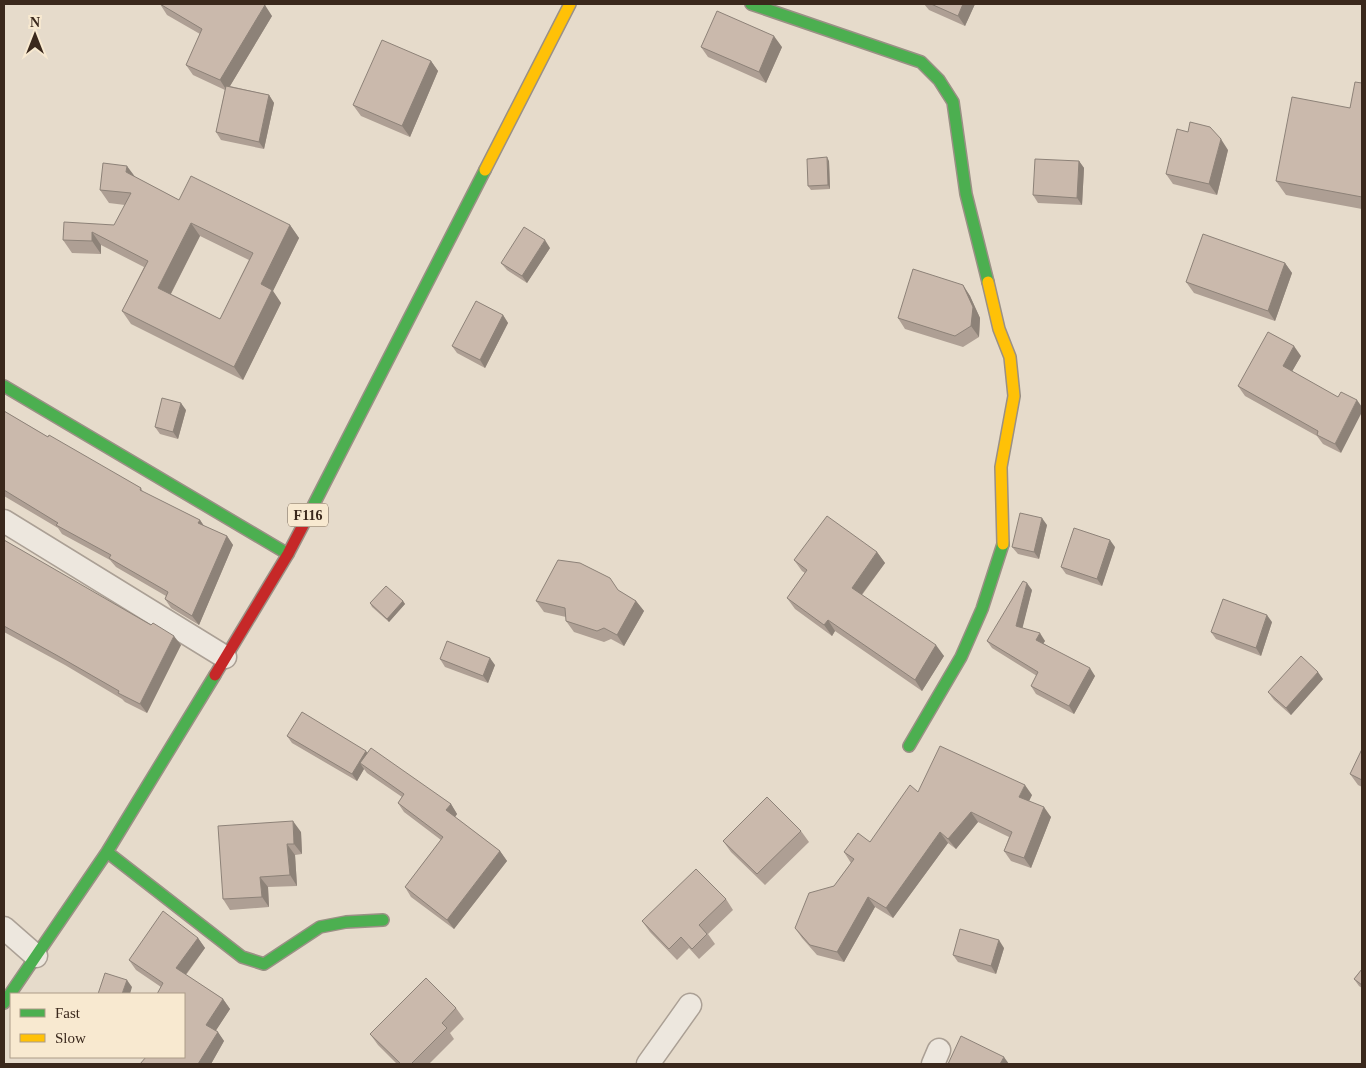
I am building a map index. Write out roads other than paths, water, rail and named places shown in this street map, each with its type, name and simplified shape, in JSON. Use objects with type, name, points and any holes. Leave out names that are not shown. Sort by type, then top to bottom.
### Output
[{"type":"street","name":"F116","points":[[11,993],[108,852],[288,554],[570,4]]},
{"type":"street","points":[[751,4],[921,62],[939,80],[953,102],[966,194],[999,329],[1010,357],[1014,396],[1001,467],[1003,548],[982,609],[961,657],[909,746]]},
{"type":"street","points":[[4,386],[288,554]]},
{"type":"street","points":[[4,521],[225,657]]},
{"type":"street","points":[[108,852],[242,957],[255,963],[264,964],[320,927],[346,922],[383,920]]},
{"type":"street","points":[[4,928],[36,956]]},
{"type":"street","points":[[648,1064],[690,1005]]}]
